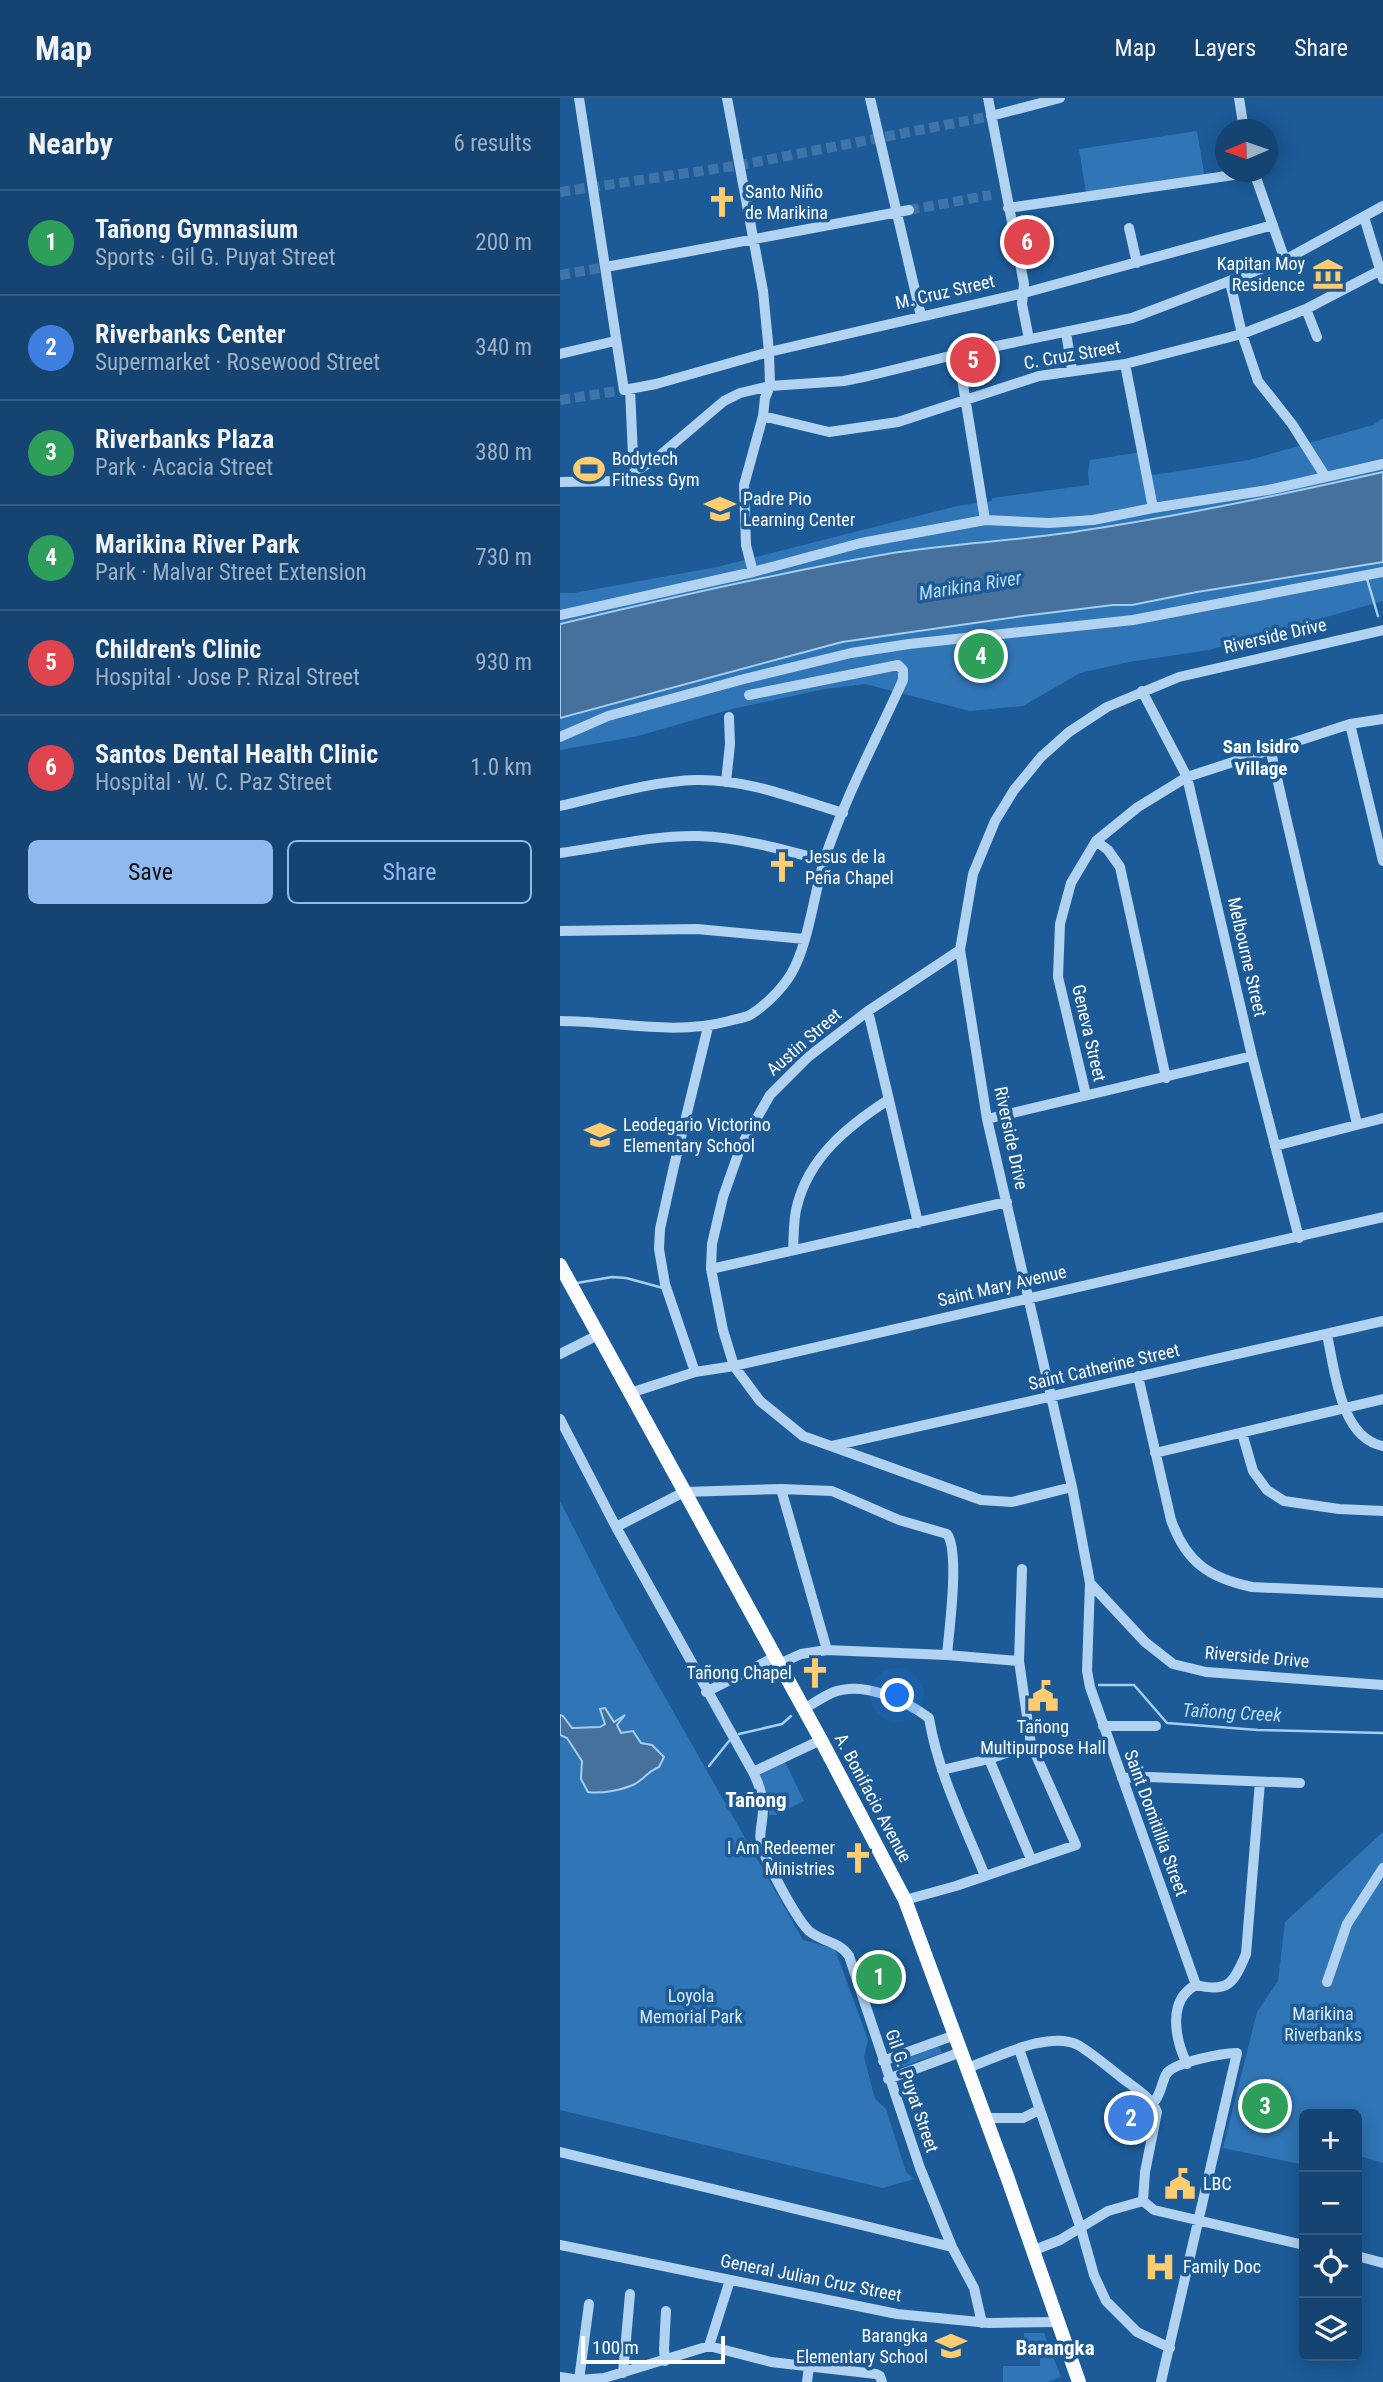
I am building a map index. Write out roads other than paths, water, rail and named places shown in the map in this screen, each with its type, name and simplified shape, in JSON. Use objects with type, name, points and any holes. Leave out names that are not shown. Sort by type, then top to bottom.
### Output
[{"type":"main road","name":"A. Bonifacio Avenue","points":[[560,1265],[821,1740],[905,1900],[968,2068],[1079,2382]]},
{"type":"street","points":[[579,98],[615,341],[627,390],[633,456],[637,471]]},
{"type":"street","points":[[727,98],[763,291],[769,352],[770,386],[744,485],[746,545],[753,572]]},
{"type":"street","points":[[870,98],[921,316]]},
{"type":"street","points":[[988,98],[1001,193],[1008,208],[1024,293],[1022,304],[1029,339]]},
{"type":"street","points":[[991,116],[1060,98]]},
{"type":"street","points":[[1239,98],[1242,119]]},
{"type":"street","points":[[1008,208],[1215,178]]},
{"type":"street","points":[[1258,182],[1285,260]]},
{"type":"street","points":[[560,482],[617,481],[658,457],[724,401],[740,393],[770,386],[844,381],[1132,318],[1285,260],[1383,206]]},
{"type":"street","points":[[606,267],[908,210]]},
{"type":"street","points":[[1363,217],[1381,275]]},
{"type":"street","name":"M. Cruz Street","points":[[627,390],[769,352],[1024,293],[1273,225]]},
{"type":"street","points":[[1129,228],[1137,263]]},
{"type":"street","name":"C. Cruz Street","points":[[763,416],[829,432],[898,422],[1039,376],[1125,364],[1242,334],[1381,275]]},
{"type":"street","points":[[1230,282],[1242,334],[1258,381],[1292,424],[1325,476]]},
{"type":"street","points":[[1306,309],[1317,337]]},
{"type":"street","points":[[1066,332],[1072,370]]},
{"type":"street","points":[[560,354],[615,341]]},
{"type":"street","points":[[958,354],[985,520]]},
{"type":"street","points":[[1125,364],[1153,508]]},
{"type":"street","points":[[560,615],[753,572],[861,544],[985,520],[1049,523],[1085,521],[1268,490],[1383,464]]},
{"type":"street","points":[[560,737],[608,716],[851,653],[909,644],[1133,620],[1377,573]]},
{"type":"street","name":"Riverside Drive","points":[[1383,630],[1179,677],[1107,707],[1069,732],[1041,757],[1014,790],[995,821],[973,874],[960,950],[988,1119],[1072,1487],[1090,1583],[1145,1642],[1173,1664],[1206,1672],[1383,1685]]},
{"type":"street","points":[[560,1021],[594,1021],[650,1029],[708,1027],[748,1016],[768,1000],[792,973],[825,861],[843,813],[903,680],[901,666],[749,695]]},
{"type":"street","name":"Melbourne Street","points":[[1142,691],[1187,777],[1252,1056],[1299,1238]]},
{"type":"street","points":[[726,782],[730,744],[729,717]]},
{"type":"street","name":"Geneva Street","points":[[1086,1095],[1058,977],[1060,924],[1071,883],[1096,841],[1138,807],[1187,777],[1350,724],[1383,719]]},
{"type":"street","points":[[1350,724],[1383,861]]},
{"type":"street","points":[[1270,748],[1357,1124]]},
{"type":"street","points":[[560,806],[697,780],[772,790],[843,813]]},
{"type":"street","points":[[560,853],[677,836],[702,836],[782,849],[825,861]]},
{"type":"street","points":[[1096,841],[1108,850],[1120,867],[1166,1078]]},
{"type":"street","points":[[560,931],[697,929],[804,939]]},
{"type":"street","name":"Austin Street","points":[[960,950],[868,1011],[808,1057],[770,1095],[741,1146],[727,1185],[712,1244],[711,1269],[723,1330],[734,1366],[760,1401],[803,1436],[981,1500],[1012,1502],[1072,1487]]},
{"type":"street","points":[[868,1011],[918,1223]]},
{"type":"street","points":[[695,1373],[665,1284],[659,1249],[660,1229],[671,1178],[708,1027]]},
{"type":"street","points":[[988,1119],[1252,1056]]},
{"type":"street","points":[[793,1250],[796,1208],[806,1179],[834,1140],[888,1100]]},
{"type":"street","points":[[1275,1146],[1383,1118]]},
{"type":"street","points":[[711,1269],[1007,1202]]},
{"type":"street","name":"Saint Mary Avenue","points":[[630,1393],[695,1373],[1383,1217]]},
{"type":"street","name":"Saint Catherine Street","points":[[832,1446],[1383,1321]]},
{"type":"street","points":[[560,1354],[598,1335]]},
{"type":"street","points":[[1327,1335],[1345,1409],[1357,1431],[1366,1440],[1383,1446]]},
{"type":"street","points":[[1138,1376],[1178,1540],[1199,1566],[1213,1576],[1252,1587],[1383,1594]]},
{"type":"street","points":[[1155,1453],[1383,1399]]},
{"type":"street","name":"Gil G. Puyat Street","points":[[560,1419],[706,1692],[754,1772],[762,1792],[759,1834],[762,1848],[805,1926],[817,1936],[840,1945],[849,1956],[920,2168],[952,2247],[974,2288],[982,2323]]},
{"type":"street","points":[[1242,1433],[1253,1471],[1267,1490],[1284,1501],[1339,1509],[1383,1511]]},
{"type":"street","points":[[781,1489],[827,1650]]},
{"type":"street","points":[[616,1527],[684,1492],[781,1489],[832,1491],[899,1520],[947,1534],[952,1544],[953,1590],[947,1655]]},
{"type":"street","points":[[905,1900],[1076,1844],[1031,1744],[1019,1661],[1022,1569]]},
{"type":"street","name":"Saint Domitillia Street","points":[[1090,1583],[1087,1671],[1090,1687],[1196,1985]]},
{"type":"street","points":[[706,1692],[777,1660],[827,1650],[1019,1661]]},
{"type":"street","points":[[804,1709],[835,1692],[851,1689],[906,1702],[929,1718],[942,1769],[985,1876]]},
{"type":"street","points":[[1103,1726],[1156,1726]]},
{"type":"street","points":[[754,1772],[821,1740]]},
{"type":"street","points":[[942,1769],[989,1759],[1031,1744]]},
{"type":"street","points":[[989,1759],[1031,1859]]},
{"type":"street","points":[[1122,1778],[1149,1776],[1300,1783]]},
{"type":"street","points":[[1187,2064],[1181,2052],[1176,2026],[1179,2000],[1184,1991],[1196,1985],[1213,1989],[1226,1986],[1240,1969],[1246,1954],[1260,1782]]},
{"type":"street","points":[[1326,1982],[1348,1924],[1383,1868]]},
{"type":"street","points":[[883,2061],[955,2035]]},
{"type":"street","points":[[968,2068],[1038,2043],[1056,2041],[1077,2045],[1153,2103],[1157,2117],[1145,2172],[1143,2202]]},
{"type":"street","points":[[1019,2049],[1094,2274],[1106,2301],[1137,2332],[1170,2348]]},
{"type":"street","points":[[888,2079],[961,2052]]},
{"type":"street","points":[[1153,2103],[1161,2093],[1167,2074],[1173,2069],[1200,2059],[1237,2053],[1161,2382]]},
{"type":"street","points":[[985,2118],[1023,2118],[1039,2110]]},
{"type":"street","points":[[560,2152],[952,2247]]},
{"type":"street","points":[[1143,2202],[1154,2210],[1198,2222],[1299,2244]]},
{"type":"street","points":[[1032,2251],[1081,2229],[1108,2211],[1143,2202]]},
{"type":"street","name":"General Julian Cruz Street","points":[[560,2245],[897,2314],[982,2323],[1058,2322]]},
{"type":"street","points":[[1362,2257],[1383,2263]]},
{"type":"street","points":[[709,2346],[730,2280]]},
{"type":"street","points":[[623,2373],[630,2294]]},
{"type":"street","points":[[579,2380],[589,2304]]},
{"type":"street","points":[[665,2361],[666,2311]]},
{"type":"street","points":[[560,2377],[579,2380],[604,2378],[709,2346],[771,2362],[876,2374],[882,2382]]},
{"type":"street","points":[[807,2382],[809,2367]]},
{"type":"water","name":"Marikina River","points":[[1383,472],[1383,562],[1132,605],[1023,616],[842,642],[560,718],[560,624],[846,561],[912,550],[1061,534],[1123,524],[1235,504]]},
{"type":"water","points":[[605,1708],[614,1722],[625,1715],[617,1725],[621,1733],[633,1731],[641,1743],[652,1745],[664,1757],[659,1767],[635,1784],[612,1791],[588,1792],[581,1779],[582,1761],[567,1738],[560,1735],[560,1715],[572,1728],[600,1727],[605,1724],[600,1709]]},
{"type":"waterway","points":[[1367,579],[1378,616]]},
{"type":"waterway","points":[[577,1283],[612,1277],[663,1288]]},
{"type":"waterway","name":"Tañong Creek","points":[[1099,1685],[1134,1685],[1167,1723],[1258,1730],[1383,1733]]},
{"type":"waterway","name":"Tañong Creek","points":[[739,1734],[782,1724],[791,1716]]},
{"type":"waterway","name":"Tañong Creek","points":[[709,1766],[729,1741]]},
{"type":"tunnel","points":[[560,192],[741,165],[991,116]]},
{"type":"tunnel","points":[[909,210],[991,195]]},
{"type":"tunnel","points":[[560,275],[606,267]]},
{"type":"tunnel","points":[[560,400],[624,390]]},
{"type":"place","name":"Santo Niño de Marikina","points":[[722,202]]},
{"type":"place","name":"Santos Dental Health Clinic","points":[[1027,242]]},
{"type":"place","name":"Kapitan Moy Residence","points":[[1328,274]]},
{"type":"place","name":"Children's Clinic","points":[[973,360]]},
{"type":"place","name":"Bodytech Fitness Gym","points":[[589,469]]},
{"type":"place","name":"Padre Pio Learning Center","points":[[720,509]]},
{"type":"place","name":"Marikina River Park","points":[[981,656]]},
{"type":"place","name":"Jesus de la Peña Chapel","points":[[782,867]]},
{"type":"place","name":"Leodegario Victorino Elementary School","points":[[600,1135]]},
{"type":"place","name":"Tañong Chapel","points":[[815,1673]]},
{"type":"place","name":"Tañong Multipurpose Hall","points":[[1043,1696]]},
{"type":"place","name":"I Am Redeemer Ministries","points":[[858,1858]]},
{"type":"place","name":"Tañong Gymnasium","points":[[879,1977]]},
{"type":"place","name":"Riverbanks Plaza","points":[[1265,2106]]},
{"type":"place","name":"Riverbanks Center","points":[[1131,2118]]},
{"type":"place","name":"LBC","points":[[1180,2184]]},
{"type":"place","name":"Family Doc","points":[[1160,2267]]},
{"type":"place","name":"Barangka Elementary School","points":[[951,2346]]},
{"type":"district","name":"San Isidro Village","points":[[1261,757]]},
{"type":"district","name":"Tañong","points":[[756,1800]]},
{"type":"district","name":"Barangka","points":[[1055,2348]]},
{"type":"park label","name":"Loyola Memorial Park","points":[[691,2006]]},
{"type":"park label","name":"Marikina Riverbanks","points":[[1323,2024]]}]
